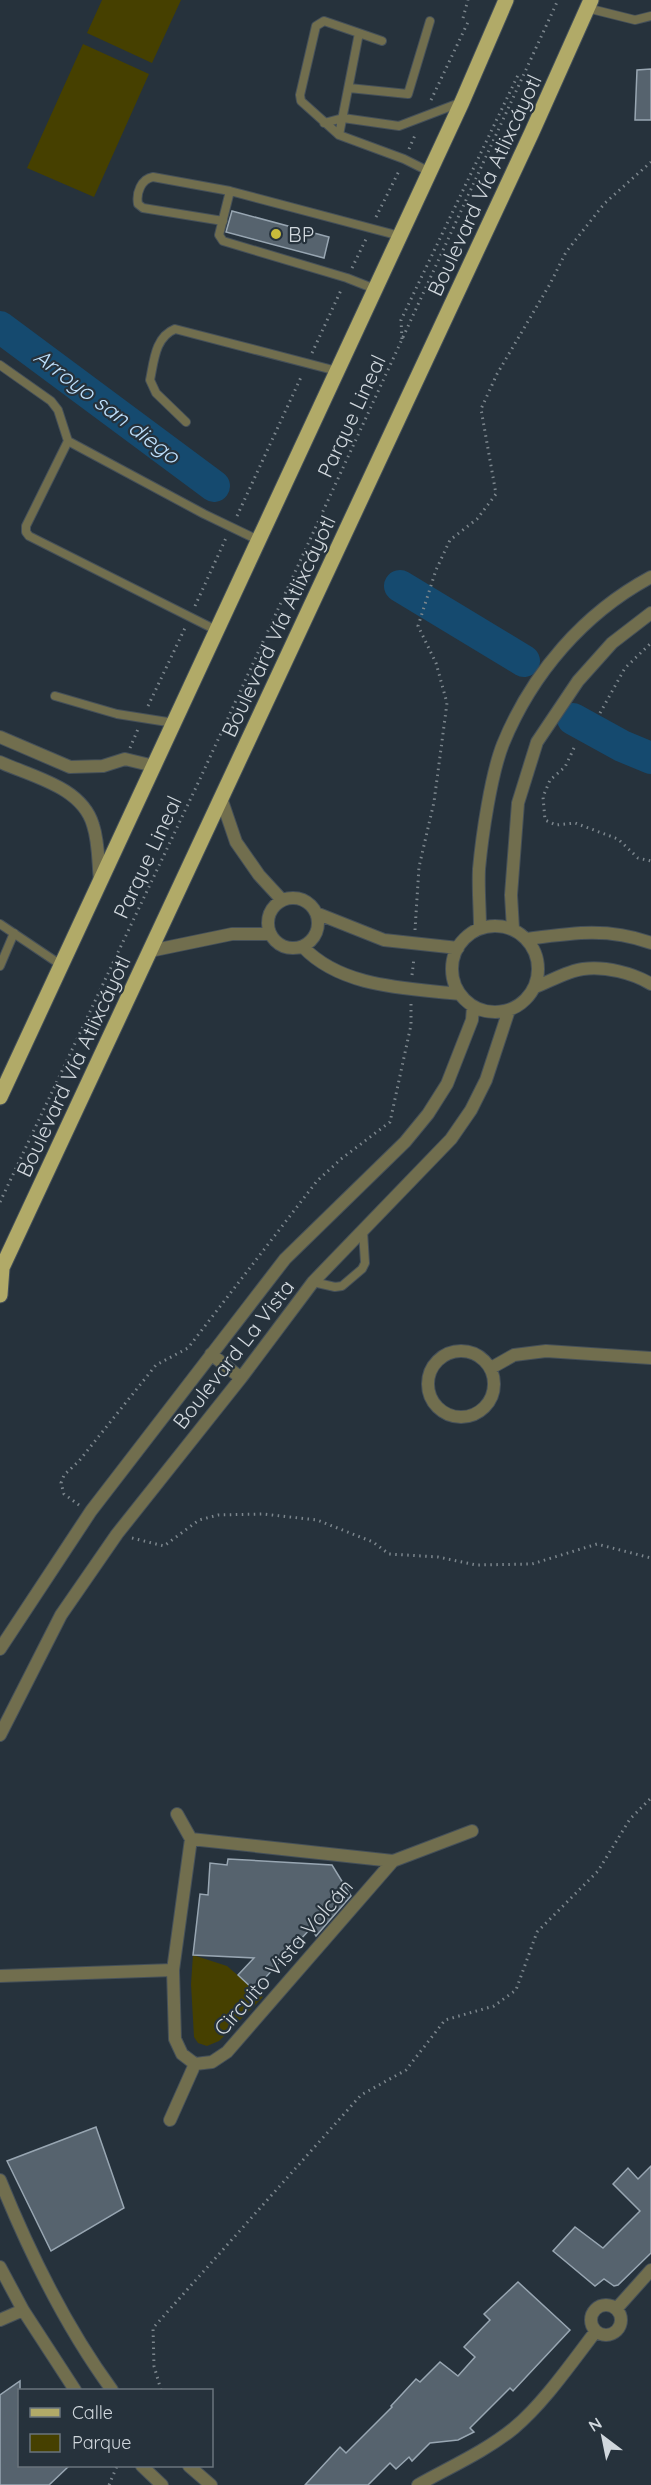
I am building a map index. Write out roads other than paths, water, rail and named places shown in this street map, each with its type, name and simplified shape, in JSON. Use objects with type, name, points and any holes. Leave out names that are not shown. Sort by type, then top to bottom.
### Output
[{"type":"main road","points":[[0,1097],[430,172],[506,0]]},
{"type":"main road","name":"Boulevard Vía Atlixcáyotl","points":[[0,1295],[1,1270],[527,142],[589,4]]},
{"type":"street","points":[[480,928],[479,870],[491,791],[502,746],[547,665],[577,632],[632,587],[651,577]]},
{"type":"street","points":[[513,929],[511,895],[518,803],[537,742],[578,681],[612,643],[651,613]]},
{"type":"street","points":[[0,737],[70,767],[103,766],[125,759],[153,766]]},
{"type":"street","points":[[0,762],[69,793],[80,801],[94,827],[100,881]]},
{"type":"street","points":[[221,798],[236,842],[254,869],[282,900]]},
{"type":"street","points":[[302,899],[311,904],[316,913],[319,923],[317,933],[312,941],[303,947],[284,948],[269,934],[267,924],[269,914],[282,900],[302,899]]},
{"type":"street","points":[[316,913],[384,940],[458,948]]},
{"type":"street","points":[[497,926],[513,929],[527,939],[536,954],[539,971],[535,987],[524,1002],[509,1010],[490,1012],[473,1007],[460,994],[453,980],[452,963],[458,948],[467,936],[480,928],[497,926]]},
{"type":"street","points":[[527,939],[592,932],[626,934],[651,944]]},
{"type":"street","points":[[150,951],[232,934],[269,934]]},
{"type":"street","points":[[303,947],[317,961],[370,983],[460,994]]},
{"type":"street","points":[[535,987],[582,969],[620,972],[640,977],[651,984]]},
{"type":"street","name":"Boulevard La Vista","points":[[0,1648],[91,1511],[285,1258],[405,1142],[428,1114],[447,1084],[472,1020],[473,1007]]},
{"type":"street","name":"Boulevard La Vista","points":[[0,1735],[61,1615],[86,1577],[313,1282],[451,1139],[471,1110],[486,1080],[509,1010]]},
{"type":"street","points":[[465,1350],[473,1353],[480,1356],[491,1368],[495,1383],[491,1399],[480,1411],[465,1417],[449,1415],[436,1406],[428,1392],[428,1376],[436,1361],[449,1352],[465,1350]]},
{"type":"street","points":[[491,1368],[514,1355],[546,1351],[651,1358]]},
{"type":"street","points":[[212,1354],[241,1378]]},
{"type":"street","points":[[170,2120],[195,2064],[182,2054],[175,2039],[173,1970],[192,1839],[177,1814]]},
{"type":"street","name":"Circuito Vista Volcán","points":[[192,1839],[393,1861],[472,1831]]},
{"type":"street","name":"Circuito Vista Volcán","points":[[195,2064],[212,2062],[227,2052],[393,1861]]},
{"type":"street","points":[[0,1976],[173,1970]]},
{"type":"street","points":[[0,2180],[22,2233],[63,2314],[84,2351],[111,2389]]},
{"type":"street","points":[[0,2267],[23,2310],[74,2389]]},
{"type":"street","points":[[616,2308],[651,2270]]},
{"type":"street","points":[[601,2305],[616,2308],[621,2315],[618,2330],[603,2335],[596,2331],[591,2325],[594,2309],[601,2305]]},
{"type":"street","points":[[0,2320],[23,2310]]},
{"type":"street","points":[[418,2485],[491,2444],[515,2427],[555,2383],[596,2331]]},
{"type":"street","points":[[143,2467],[162,2485]]},
{"type":"street","points":[[190,2467],[212,2485]]},
{"type":"lane","points":[[589,4],[635,20],[651,16]]},
{"type":"lane","points":[[382,41],[324,21],[316,26],[300,95],[301,101],[339,135],[404,159],[430,172]]},
{"type":"lane","points":[[349,88],[408,94],[411,91],[430,21]]},
{"type":"lane","points":[[339,135],[359,33]]},
{"type":"lane","points":[[324,123],[343,118],[399,126],[462,102]]},
{"type":"lane","points":[[223,221],[143,208],[138,204],[137,199],[142,183],[146,178],[153,177],[230,191],[399,236]]},
{"type":"lane","points":[[230,191],[219,235],[223,241],[347,278],[375,289]]},
{"type":"lane","points":[[186,422],[156,393],[150,380],[159,340],[166,332],[175,329],[337,371]]},
{"type":"lane","points":[[0,365],[51,401],[58,410],[68,441],[204,514],[258,540]]},
{"type":"lane","points":[[68,441],[26,526],[29,536],[216,630]]},
{"type":"lane","points":[[55,696],[142,719],[174,723]]},
{"type":"lane","points":[[0,924],[61,965]]},
{"type":"lane","points":[[0,966],[14,933]]},
{"type":"lane","points":[[313,1282],[335,1287],[342,1286],[362,1269],[365,1263],[363,1231]]},
{"type":"waterway","name":"Arroyo san diego","points":[[0,327],[214,486]]},
{"type":"waterway","points":[[400,586],[524,661]]},
{"type":"waterway","points":[[573,719],[622,746],[651,758]]},
{"type":"place","name":"BP","points":[[276,234]]}]
